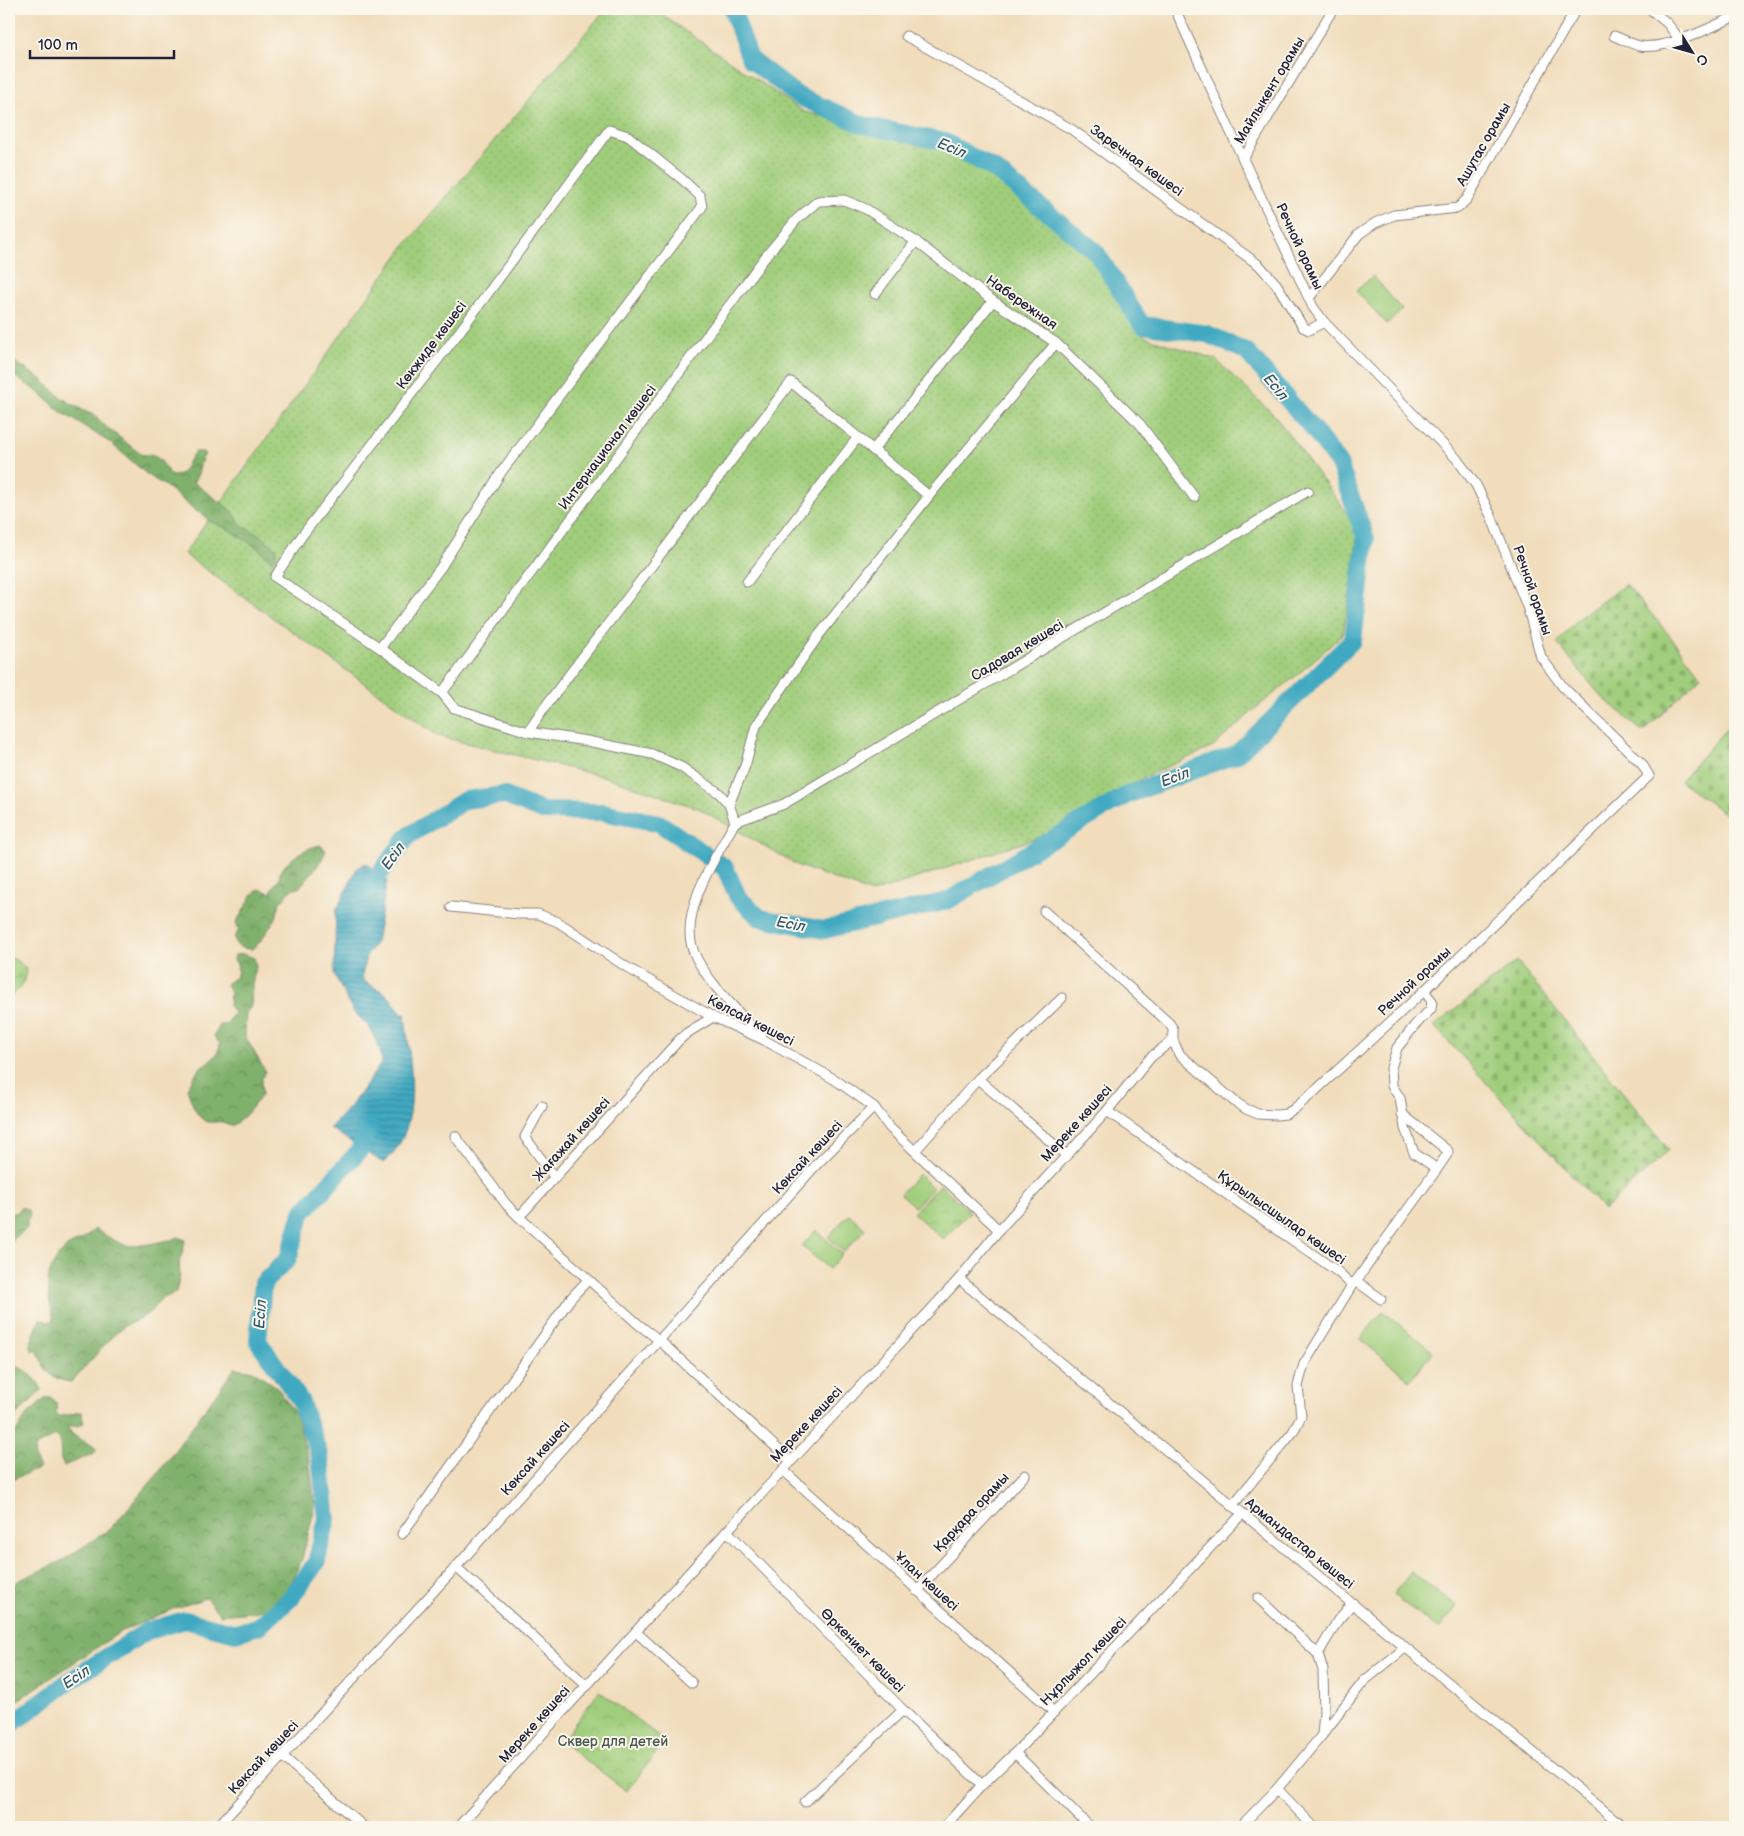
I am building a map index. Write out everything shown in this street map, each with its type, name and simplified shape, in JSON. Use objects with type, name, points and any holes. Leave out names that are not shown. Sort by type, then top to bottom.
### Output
[{"type":"street","name":"Речной орамы","points":[[1044,912],[1169,1022],[1173,1029],[1173,1040],[1179,1054],[1234,1101],[1258,1114],[1286,1114],[1315,1091],[1424,991],[1649,776],[1642,764],[1563,687],[1541,657],[1528,609],[1491,516],[1476,484],[1456,458],[1324,322],[1309,298],[1175,9]]},
{"type":"street","name":"Майлыкент орамы","points":[[1243,159],[1333,9]]},
{"type":"street","name":"Ашутас орамы","points":[[1309,298],[1360,234],[1376,223],[1394,215],[1458,208],[1467,199],[1576,9]]},
{"type":"street","points":[[1650,9],[1667,23],[1680,40]]},
{"type":"street","points":[[1724,22],[1731,9]]},
{"type":"street","points":[[1614,36],[1640,46],[1656,45],[1680,40],[1735,16]]},
{"type":"street","name":"Заречная көшесі","points":[[906,36],[1071,128],[1259,265],[1277,285],[1303,327],[1309,330],[1324,322]]},
{"type":"street","name":"Көкжиде көшесі","points":[[609,130],[628,136],[700,196],[702,207],[502,472],[441,567],[380,648],[275,578],[302,537],[457,335],[609,130]]},
{"type":"street","name":"Набережная","points":[[797,219],[818,201],[844,200],[866,209],[916,241],[993,301],[1056,343],[1140,424],[1194,498]]},
{"type":"street","name":"Интернационал көшесі","points":[[442,693],[766,256],[797,219]]},
{"type":"street","points":[[875,294],[916,241]]},
{"type":"street","points":[[873,450],[993,301]]},
{"type":"street","points":[[729,804],[745,766],[756,726],[819,635],[929,496],[1056,343]]},
{"type":"street","points":[[528,732],[547,704],[791,382],[929,496]]},
{"type":"street","points":[[747,582],[858,437]]},
{"type":"street","name":"Садовая көшесі","points":[[735,822],[784,804],[1308,491]]},
{"type":"street","points":[[380,648],[442,693],[454,708],[528,732],[652,754],[681,767],[719,793],[729,804],[735,822],[705,878],[696,900],[690,926],[693,949],[710,979],[764,1040]]},
{"type":"street","name":"Көлсай көшесі","points":[[451,907],[519,914],[538,914],[558,922],[628,968],[713,1017],[764,1040],[834,1079],[874,1107],[890,1128],[999,1230]]},
{"type":"street","points":[[1424,991],[1432,1001],[1431,1009],[1397,1048],[1391,1068],[1392,1086],[1400,1098],[1405,1128],[1414,1153],[1437,1170]]},
{"type":"street","points":[[915,1151],[978,1079],[1062,998]]},
{"type":"street","name":"Жағажай көшесі","points":[[519,1217],[679,1040],[687,1032],[713,1017]]},
{"type":"street","name":"Мереке көшесі","points":[[458,1827],[726,1531],[959,1279],[999,1230],[1106,1111],[1151,1057],[1173,1040]]},
{"type":"street","points":[[978,1079],[1066,1155]]},
{"type":"street","points":[[542,1106],[525,1138],[554,1178]]},
{"type":"street","name":"Көксай көшесі","points":[[217,1827],[456,1567],[817,1164],[874,1107]]},
{"type":"street","name":"Құрылысшылар көшесі","points":[[1106,1111],[1354,1283],[1304,1364],[1298,1386],[1301,1416],[1293,1432],[1232,1506]]},
{"type":"street","points":[[1381,1299],[1354,1283],[1448,1153],[1448,1151],[1402,1114]]},
{"type":"street","points":[[456,1136],[506,1204],[519,1217],[638,1324],[659,1340],[791,1461]]},
{"type":"street","name":"Армандастар көшесі","points":[[959,1279],[1232,1506],[1354,1603],[1404,1648],[1624,1827]]},
{"type":"street","points":[[402,1534],[571,1298],[588,1280]]},
{"type":"street","name":"Ұлан көшесі","points":[[783,1470],[1054,1712]]},
{"type":"street","name":"Қарқара орамы","points":[[917,1591],[1025,1474]]},
{"type":"street","name":"Нұрлыжол көшесі","points":[[944,1827],[1242,1514]]},
{"type":"street","name":"Өркениет көшесі","points":[[726,1531],[903,1710],[982,1785]]},
{"type":"street","points":[[456,1567],[587,1686]]},
{"type":"street","points":[[1258,1598],[1318,1654],[1323,1670],[1324,1713],[1322,1735]]},
{"type":"street","points":[[1318,1654],[1338,1620],[1354,1603]]},
{"type":"street","points":[[636,1632],[692,1683]]},
{"type":"street","points":[[1240,1827],[1277,1789],[1364,1681],[1404,1648]]},
{"type":"street","points":[[805,1802],[903,1710]]},
{"type":"street","points":[[1015,1753],[1090,1827]]},
{"type":"street","points":[[282,1756],[364,1827]]},
{"type":"street","points":[[1277,1789],[1314,1827]]},
{"type":"green space","points":[[606,9],[653,9],[804,112],[975,151],[1092,251],[1145,337],[1215,359],[1275,416],[1358,528],[1343,634],[1213,747],[1151,774],[1037,838],[872,893],[799,866],[700,809],[609,778],[438,736],[184,554],[403,248]]},
{"type":"green space","points":[[1373,276],[1402,310],[1387,324],[1356,291]]},
{"type":"green space","points":[[9,356],[13,361],[41,379],[62,398],[96,416],[106,427],[142,455],[152,454],[161,461],[171,476],[176,476],[183,471],[195,452],[203,452],[205,454],[193,482],[233,512],[241,526],[258,534],[276,548],[276,556],[272,561],[255,546],[226,528],[209,521],[204,515],[196,511],[167,487],[149,476],[112,444],[60,411],[40,393],[9,373]]},
{"type":"green space","points":[[1626,584],[1701,676],[1643,732],[1601,696],[1557,643],[1578,619]]},
{"type":"green space","points":[[1735,719],[1735,821],[1680,781]]},
{"type":"green space","points":[[320,845],[326,850],[321,861],[299,888],[293,888],[280,902],[276,918],[260,942],[252,949],[242,948],[236,944],[234,938],[239,930],[236,923],[253,894],[259,889],[271,893],[279,879],[280,872],[293,858],[303,851]]},
{"type":"green space","points":[[243,954],[254,958],[256,967],[252,984],[251,1006],[246,1013],[245,1036],[265,1071],[261,1081],[262,1094],[245,1116],[231,1126],[222,1122],[208,1122],[200,1117],[194,1108],[187,1088],[198,1070],[213,1059],[219,1049],[220,1044],[214,1036],[220,1025],[227,1024],[234,1012],[229,1006],[230,992],[226,984],[237,976],[238,966],[234,959],[235,955]]},
{"type":"green space","points":[[9,957],[16,960],[26,969],[22,985],[9,996]]},
{"type":"green space","points":[[1517,961],[1669,1150],[1604,1210],[1434,1026]]},
{"type":"green space","points":[[919,1174],[933,1188],[915,1207],[900,1194]]},
{"type":"green space","points":[[940,1184],[970,1212],[943,1239],[913,1213]]},
{"type":"green space","points":[[22,1207],[28,1210],[30,1215],[27,1228],[9,1242],[9,1213],[16,1213]]},
{"type":"green space","points":[[849,1214],[865,1229],[844,1252],[828,1237]]},
{"type":"green space","points":[[95,1229],[119,1243],[132,1246],[178,1237],[185,1240],[179,1262],[180,1275],[176,1292],[160,1300],[150,1312],[140,1319],[124,1326],[71,1382],[63,1381],[48,1372],[37,1349],[32,1351],[30,1345],[40,1319],[49,1322],[54,1320],[48,1282],[58,1256],[70,1245],[85,1238]]},
{"type":"green space","points":[[816,1230],[842,1254],[829,1269],[802,1246]]},
{"type":"green space","points":[[1383,1311],[1433,1352],[1410,1380],[1360,1339]]},
{"type":"green space","points":[[9,1363],[28,1373],[42,1390],[9,1423]]},
{"type":"green space","points":[[235,1368],[254,1371],[277,1387],[296,1415],[309,1460],[315,1506],[302,1559],[281,1607],[220,1615],[206,1598],[173,1609],[120,1632],[9,1706],[9,1589],[18,1581],[65,1559],[110,1529],[157,1475]]},
{"type":"green space","points":[[46,1398],[52,1398],[55,1402],[57,1416],[81,1412],[84,1423],[78,1426],[68,1426],[68,1428],[75,1436],[97,1450],[64,1466],[61,1460],[60,1439],[56,1436],[36,1447],[34,1455],[40,1468],[14,1479],[9,1485],[9,1440],[27,1415]]},
{"type":"green space","points":[[1411,1572],[1457,1606],[1439,1629],[1393,1595]]},
{"type":"green space","name":"Сквер для детей","points":[[599,1691],[665,1741],[627,1791],[561,1742]]},
{"type":"water","points":[[366,863],[387,880],[376,942],[366,956],[362,977],[369,984],[385,993],[403,1015],[405,1013],[411,1072],[412,1093],[410,1113],[405,1132],[396,1148],[383,1163],[330,1128],[352,1104],[382,1062],[380,1050],[370,1028],[353,1011],[334,974],[336,911],[357,868]]},
{"type":"waterway","name":"Есіл","points":[[366,892],[408,836],[465,800],[503,795],[542,811],[602,812],[659,823],[725,868],[738,897],[760,918],[824,930],[947,901],[1127,795],[1237,754],[1353,640],[1366,539],[1339,464],[1313,429],[1246,351],[1207,334],[1142,325],[1096,252],[994,169],[945,142],[863,125],[798,96],[750,59],[732,9]]},
{"type":"waterway","name":"Есіл","points":[[9,1726],[68,1682],[147,1631],[185,1620],[236,1633],[259,1626],[290,1599],[316,1563],[327,1519],[320,1457],[300,1400],[258,1341],[263,1283],[288,1259],[302,1213],[359,1151],[369,1127]]}]
